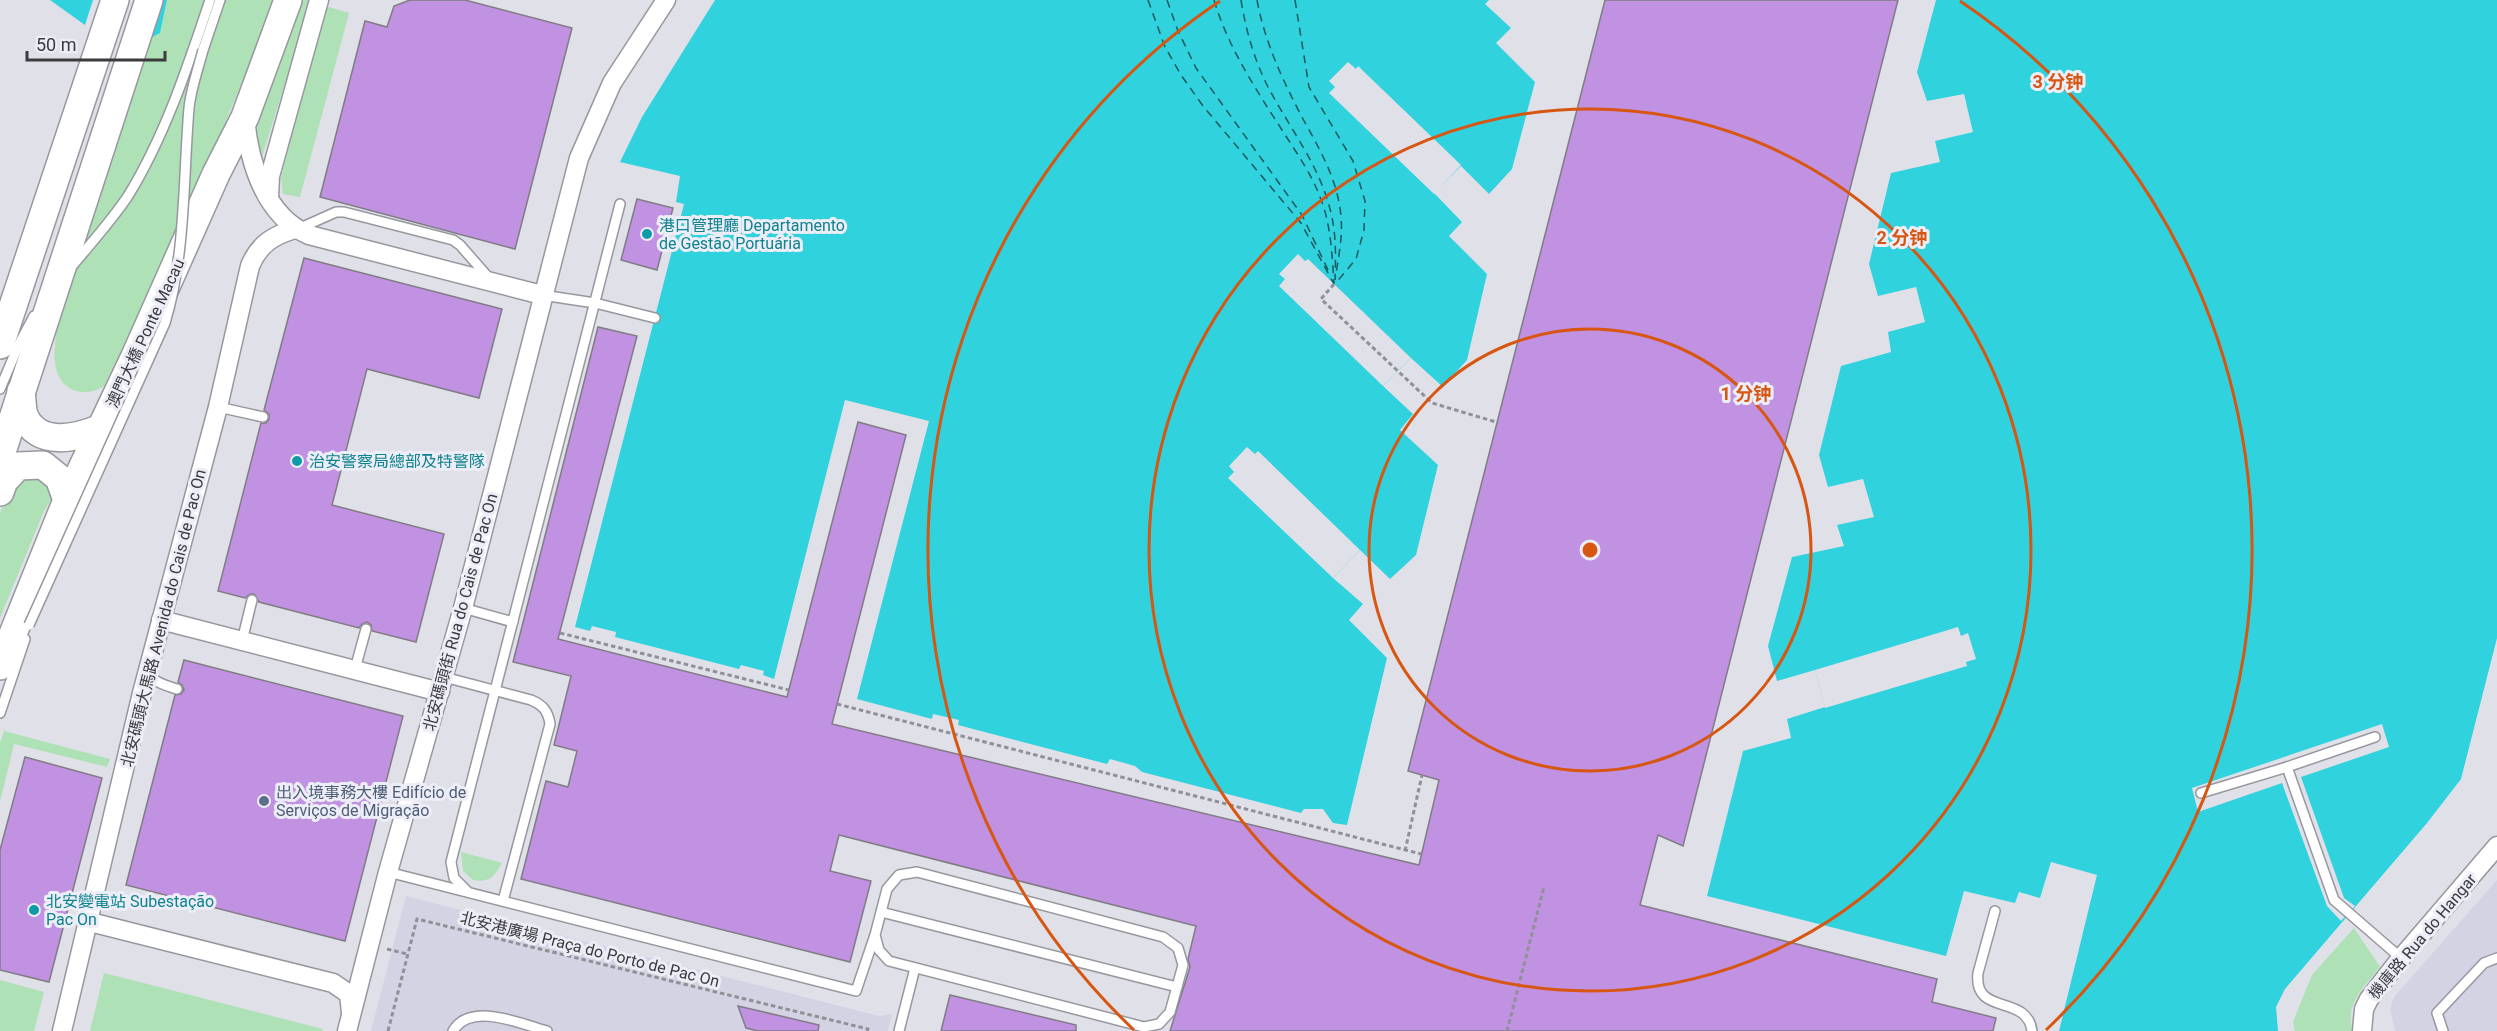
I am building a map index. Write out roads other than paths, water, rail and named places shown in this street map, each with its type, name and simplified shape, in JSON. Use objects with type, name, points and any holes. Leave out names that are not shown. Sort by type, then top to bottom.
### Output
[{"type":"main road","points":[[0,345],[115,0]]},
{"type":"main road","points":[[0,458],[11,390],[43,332],[148,0]]},
{"type":"main road","name":"澳門大橋 Ponte Macau","points":[[0,666],[67,500],[244,117],[288,0]]},
{"type":"main road","points":[[11,390],[24,415],[40,433],[51,438],[80,436],[101,428]]},
{"type":"main road","points":[[0,492],[4,481],[18,466],[43,465],[59,478],[67,500]]},
{"type":"street","points":[[269,198],[270,176],[319,0]]},
{"type":"street","name":"北安碼頭街 Rua do Cais de Pac On","points":[[349,1023],[388,872],[463,608],[579,158],[598,110],[612,83],[666,0]]},
{"type":"street","points":[[244,117],[247,146],[253,164],[269,198],[283,218],[295,229],[309,235],[542,295]]},
{"type":"street","name":"北安碼頭大馬路 Avenida do Cais de Pac On","points":[[62,1031],[90,922],[142,693],[154,678],[161,620],[218,407],[250,266],[255,254],[272,238],[295,229]]},
{"type":"street","points":[[161,620],[355,669],[442,684]]},
{"type":"street","name":"機庫路 Rua do Hangar","points":[[2362,1031],[2361,1022],[2366,1004],[2401,958],[2497,846]]},
{"type":"street","points":[[90,922],[333,983],[349,994],[349,1023]]},
{"type":"lane","points":[[11,390],[19,344],[36,314],[129,194],[173,102],[210,0]]},
{"type":"lane","points":[[0,713],[29,625],[165,323],[174,291],[180,251],[189,106],[203,50],[220,0]]},
{"type":"lane","points":[[470,893],[454,878],[451,862],[620,204]]},
{"type":"lane","points":[[295,229],[303,228],[336,212],[344,212],[453,240],[486,276],[498,283]]},
{"type":"lane","points":[[542,295],[594,303],[655,318]]},
{"type":"lane","points":[[218,407],[263,417]]},
{"type":"lane","points":[[242,641],[252,600]]},
{"type":"lane","points":[[463,608],[513,622]]},
{"type":"lane","points":[[355,669],[366,629]]},
{"type":"lane","points":[[154,678],[177,689]]},
{"type":"lane","points":[[442,684],[495,690],[539,703],[545,708],[550,724],[503,901]]},
{"type":"lane","points":[[2201,793],[2287,767],[2375,736]]},
{"type":"lane","points":[[2287,767],[2334,900],[2401,958]]},
{"type":"lane","points":[[388,872],[856,992],[887,889],[899,875],[917,872],[1163,937],[1178,948],[1183,965],[1170,1012],[1165,1019],[1152,1027],[1144,1027],[889,961],[883,956],[876,943],[875,935]]},
{"type":"lane","points":[[1995,911],[1977,982],[1985,998],[2024,1013],[2029,1018],[2032,1031]]},
{"type":"lane","points":[[881,912],[1177,987]]},
{"type":"lane","points":[[2443,1031],[2437,1013],[2484,963],[2497,958]]},
{"type":"lane","points":[[899,1031],[915,968]]},
{"type":"lane","points":[[453,1031],[464,1020],[483,1015],[547,1031]]},
{"type":"water","points":[[50,0],[167,0],[160,33],[124,53]]},
{"type":"water","points":[[715,0],[1489,0],[1485,4],[1511,28],[1496,43],[1535,82],[1512,169],[1489,194],[1461,166],[1434,193],[1462,222],[1449,236],[1487,274],[1467,360],[1443,387],[1411,358],[1383,386],[1413,414],[1400,430],[1438,465],[1416,555],[1390,579],[1360,550],[1333,578],[1363,604],[1349,620],[1387,658],[1347,825],[1333,823],[1323,809],[1304,809],[1301,813],[1142,772],[1135,766],[1110,759],[1107,764],[958,725],[959,720],[933,714],[932,719],[857,699],[929,421],[845,400],[774,679],[763,675],[764,671],[741,665],[739,669],[615,637],[616,632],[592,626],[590,631],[575,627],[684,204],[676,202],[680,176],[620,162],[642,117]]},
{"type":"water","points":[[1936,0],[2497,0],[2497,638],[2461,779],[2427,823],[2285,989],[2276,1007],[2278,1031],[2059,1031],[2097,875],[2051,862],[2040,898],[2019,892],[2015,903],[1964,891],[1946,956],[1707,896],[1743,751],[1791,738],[1787,719],[1825,707],[1815,670],[1777,681],[1768,646],[1792,557],[1844,546],[1837,525],[1874,517],[1863,479],[1828,487],[1819,455],[1841,366],[1891,352],[1888,332],[1925,322],[1916,287],[1878,296],[1869,264],[1891,173],[1940,162],[1935,141],[1973,132],[1964,94],[1927,101],[1917,72]]},
{"type":"place","name":"港口管理廳 Departamento de Gestão Portuária","points":[[647,234]]},
{"type":"place","name":"治安警察局總部及特警隊","points":[[297,461]]},
{"type":"place","name":"出入境事務大樓 Edifício de Serviços de Migração","points":[[264,801]]},
{"type":"place","name":"北安變電站 Subestação Pac On","points":[[34,910]]}]
